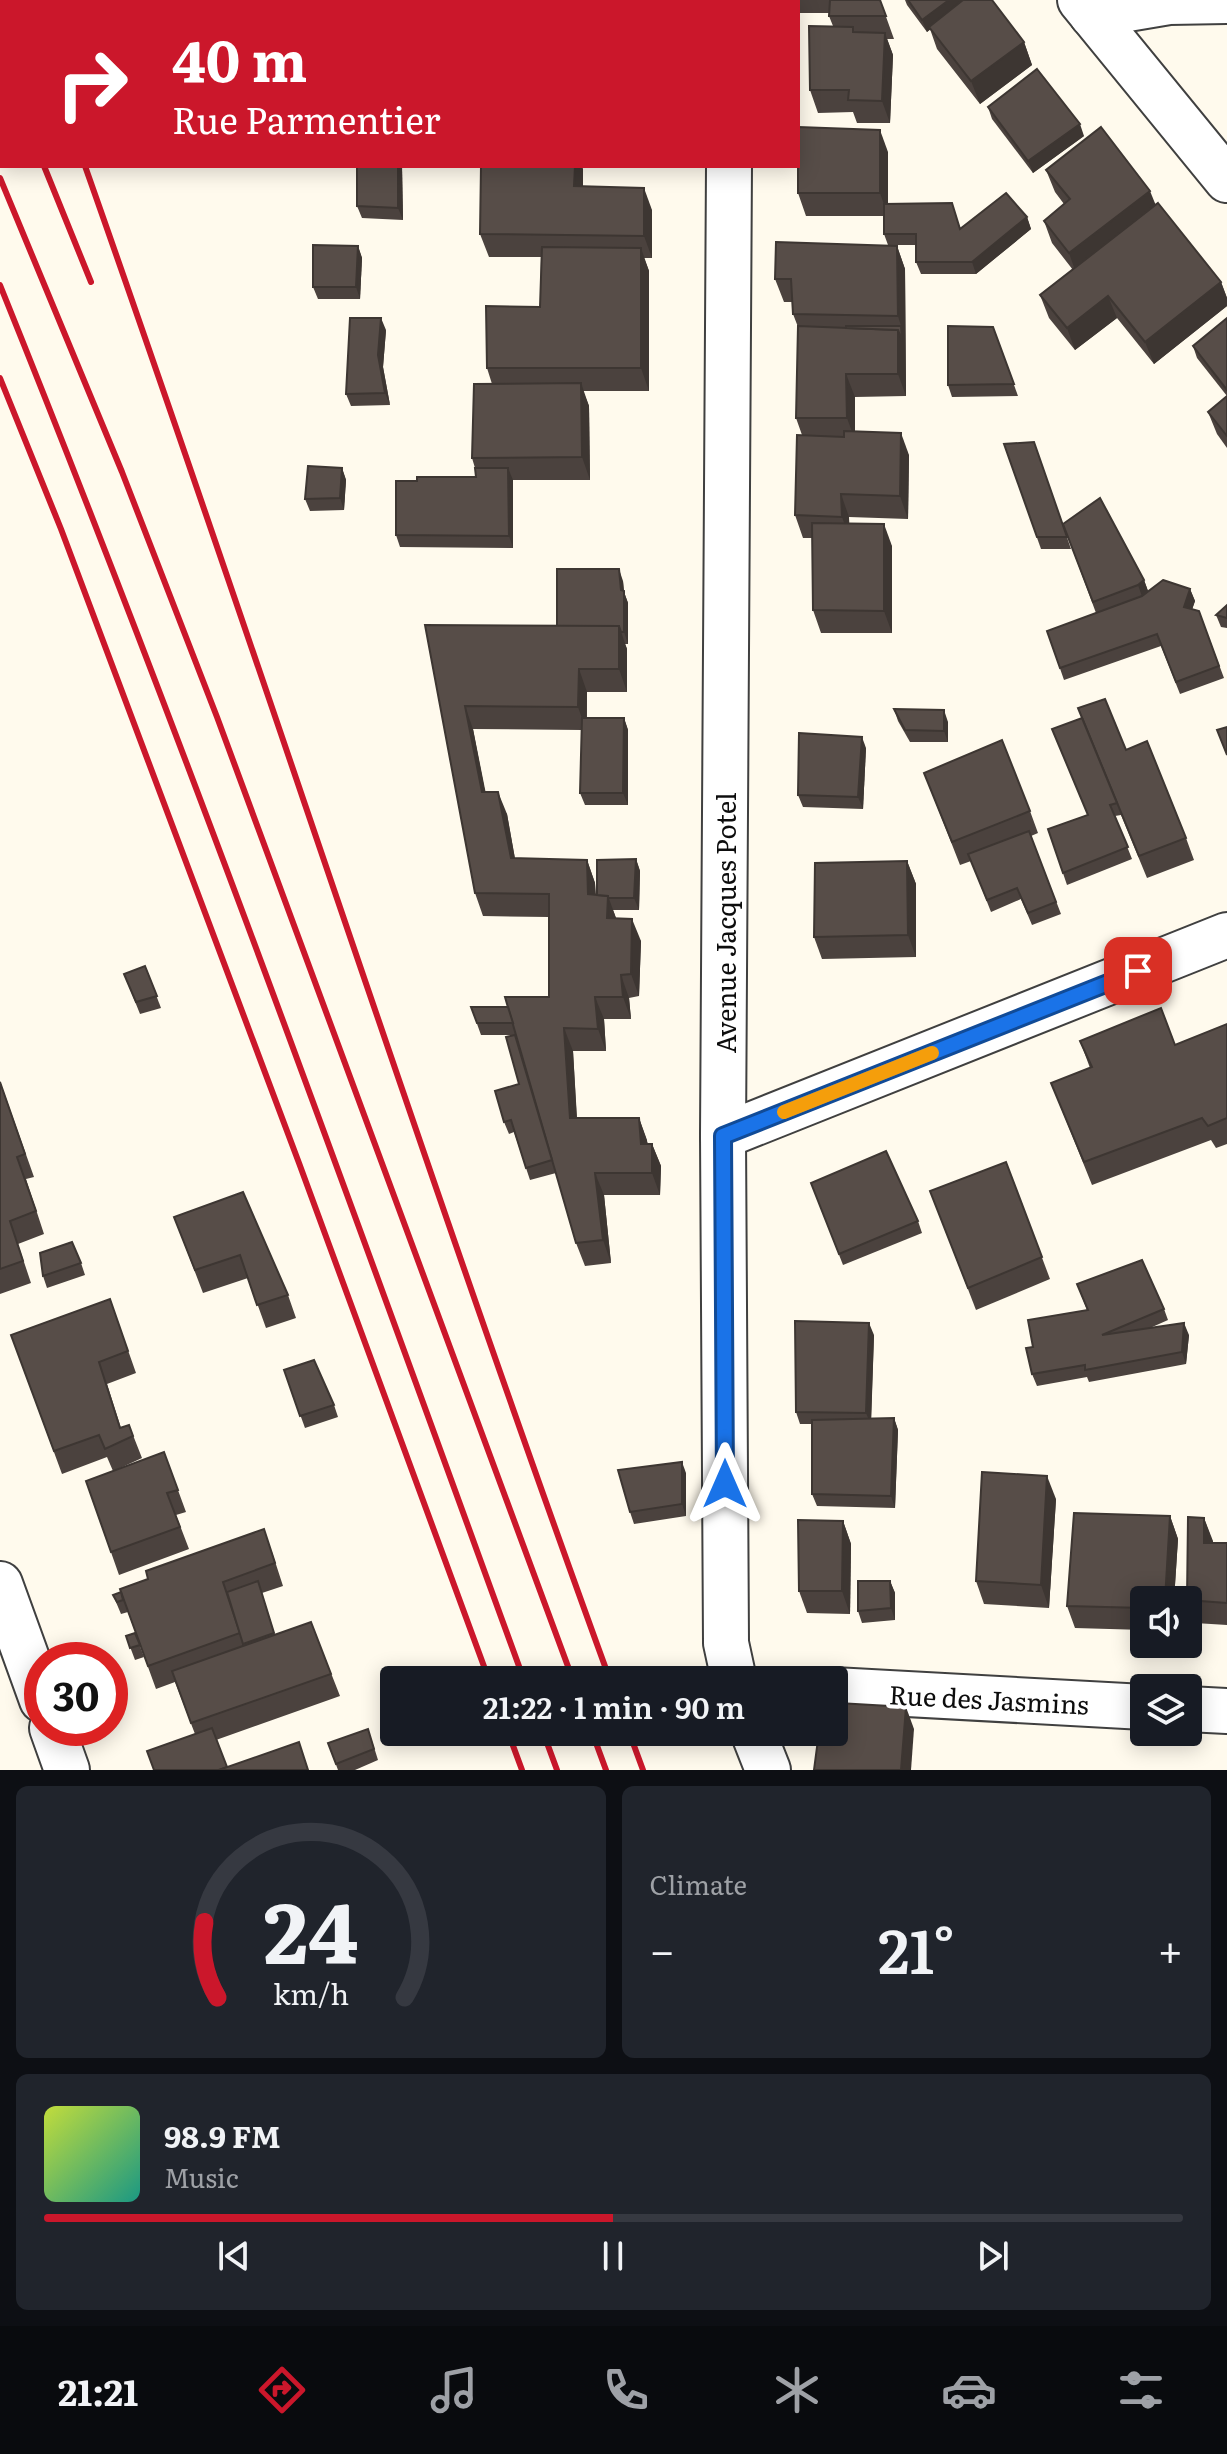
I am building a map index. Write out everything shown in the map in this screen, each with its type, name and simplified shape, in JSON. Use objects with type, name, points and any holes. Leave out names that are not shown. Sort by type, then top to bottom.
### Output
[{"type":"street","points":[[1086,7],[1227,1]]},
{"type":"street","points":[[1086,7],[1227,180]]},
{"type":"street","name":"Avenue Jacques Potel","points":[[729,168],[723,1136],[726,1643],[731,1666]]},
{"type":"street","points":[[723,1136],[1227,935]]},
{"type":"street","points":[[4,1608],[24,1656]]},
{"type":"street","name":"Rue des Jasmins","points":[[848,1691],[1130,1706]]},
{"type":"street","points":[[1202,1710],[1227,1711]]},
{"type":"street","points":[[58,1746],[67,1770]]},
{"type":"street","points":[[759,1746],[768,1770]]},
{"type":"building","points":[[830,0],[880,0],[886,16],[829,16]]},
{"type":"building","points":[[908,0],[949,0],[922,20]]},
{"type":"building","points":[[963,0],[992,0],[1024,42],[971,81],[929,27]]},
{"type":"building","points":[[809,26],[853,27],[853,32],[885,33],[882,101],[848,100],[849,90],[810,90]]},
{"type":"building","points":[[1037,69],[1080,124],[1028,161],[988,107]]},
{"type":"building","points":[[800,127],[880,130],[880,193],[798,193]]},
{"type":"building","points":[[1101,127],[1150,191],[1069,253],[1044,221],[1070,199],[1046,170]]},
{"type":"building","points":[[357,168],[398,168],[398,208],[357,206]]},
{"type":"building","points":[[481,168],[575,168],[574,186],[644,188],[644,236],[480,234]]},
{"type":"building","points":[[1006,193],[1027,217],[972,262],[916,262],[916,234],[884,234],[884,204],[952,203],[960,229]]},
{"type":"building","points":[[1158,203],[1221,282],[1145,342],[1108,296],[1067,328],[1040,295]]},
{"type":"building","points":[[776,242],[897,246],[898,316],[793,314],[791,279],[775,279]]},
{"type":"building","points":[[313,245],[358,246],[356,287],[313,287]]},
{"type":"building","points":[[542,247],[641,248],[641,368],[487,368],[486,306],[540,307]]},
{"type":"building","points":[[350,318],[381,318],[378,355],[385,393],[346,394]]},
{"type":"building","points":[[1227,318],[1227,390],[1193,346]]},
{"type":"building","points":[[798,326],[898,330],[898,374],[846,374],[847,418],[796,418]]},
{"type":"building","points":[[846,326],[901,326],[902,341],[898,330]]},
{"type":"building","points":[[948,326],[993,327],[1014,384],[948,385]]},
{"type":"building","points":[[581,383],[582,457],[472,458],[474,384]]},
{"type":"building","points":[[1227,396],[1227,436],[1208,412]]},
{"type":"building","points":[[844,431],[901,433],[900,496],[841,494],[842,517],[795,515],[797,435],[844,437]]},
{"type":"building","points":[[1034,442],[1067,537],[1037,537],[1004,444]]},
{"type":"building","points":[[308,466],[342,468],[340,498],[305,499]]},
{"type":"building","points":[[475,468],[508,468],[509,536],[396,535],[396,481],[417,481],[417,477],[476,477]]},
{"type":"building","points":[[1100,498],[1144,580],[1093,602],[1063,524]]},
{"type":"building","points":[[812,523],[884,524],[884,611],[813,610]]},
{"type":"building","points":[[557,569],[619,569],[621,590],[624,591],[624,632],[619,626],[557,626]]},
{"type":"building","points":[[1163,580],[1190,589],[1184,607],[1199,611],[1219,666],[1176,682],[1157,634],[1060,668],[1047,631],[1142,596]]},
{"type":"building","points":[[1227,605],[1227,618],[1216,615]]},
{"type":"building","points":[[425,625],[619,626],[619,669],[579,669],[578,707],[465,706],[482,792],[498,792],[511,858],[587,860],[588,894],[608,896],[607,918],[632,919],[631,974],[621,975],[623,997],[595,997],[598,1029],[564,1028],[570,1118],[639,1118],[641,1144],[652,1144],[652,1173],[595,1173],[603,1240],[576,1243],[505,997],[549,997],[549,894],[475,893]]},
{"type":"building","points":[[1105,699],[1126,750],[1147,741],[1186,838],[1139,856],[1078,708]]},
{"type":"building","points":[[894,709],[944,710],[944,731],[905,730]]},
{"type":"building","points":[[582,718],[624,718],[623,793],[580,793]]},
{"type":"building","points":[[1082,718],[1117,803],[1110,805],[1128,847],[1063,873],[1048,829],[1088,815],[1052,729]]},
{"type":"building","points":[[1227,727],[1227,755],[1217,730]]},
{"type":"building","points":[[799,733],[862,737],[858,797],[798,795]]},
{"type":"building","points":[[1002,740],[1030,811],[952,842],[924,773]]},
{"type":"building","points":[[1029,831],[1056,902],[1028,913],[1017,888],[987,900],[968,854]]},
{"type":"building","points":[[636,859],[634,898],[597,895],[597,860]]},
{"type":"building","points":[[907,861],[908,935],[814,937],[815,863]]},
{"type":"building","points":[[145,966],[157,996],[136,1002],[124,974]]},
{"type":"building","points":[[471,1007],[508,1007],[513,1023],[477,1023]]},
{"type":"building","points":[[1161,1008],[1175,1045],[1227,1024],[1227,1118],[1208,1126],[1202,1118],[1084,1162],[1051,1083],[1092,1067],[1080,1041]]},
{"type":"building","points":[[515,1035],[552,1160],[526,1168],[511,1120],[504,1122],[495,1091],[519,1084],[506,1037]]},
{"type":"building","points":[[0,1082],[25,1154],[17,1157],[36,1211],[10,1221],[23,1261],[0,1269]]},
{"type":"building","points":[[886,1151],[918,1221],[839,1254],[811,1183]]},
{"type":"building","points":[[1006,1162],[1042,1257],[968,1288],[930,1191]]},
{"type":"building","points":[[243,1192],[288,1295],[257,1305],[240,1255],[195,1270],[174,1217]]},
{"type":"building","points":[[72,1242],[81,1263],[43,1276],[40,1253]]},
{"type":"building","points":[[1142,1260],[1164,1309],[1102,1335],[1184,1323],[1182,1352],[1085,1370],[1085,1365],[1032,1374],[1026,1348],[1033,1347],[1028,1320],[1088,1310],[1077,1284]]},
{"type":"building","points":[[110,1299],[128,1351],[99,1362],[120,1428],[129,1425],[133,1436],[105,1449],[99,1435],[54,1451],[11,1335]]},
{"type":"building","points":[[795,1321],[869,1323],[866,1413],[796,1412]]},
{"type":"building","points":[[314,1360],[334,1405],[300,1416],[284,1370]]},
{"type":"building","points":[[894,1418],[891,1496],[812,1494],[812,1420]]},
{"type":"building","points":[[164,1452],[178,1490],[167,1493],[180,1527],[111,1552],[86,1481]]},
{"type":"building","points":[[682,1462],[682,1504],[630,1512],[618,1470]]},
{"type":"building","points":[[982,1472],[1047,1476],[1041,1585],[976,1581]]},
{"type":"building","points":[[1074,1513],[1170,1516],[1166,1586],[1130,1586],[1130,1608],[1067,1606]]},
{"type":"building","points":[[1188,1517],[1204,1518],[1204,1543],[1227,1543],[1227,1603],[1202,1601],[1202,1586],[1187,1586]]},
{"type":"building","points":[[798,1520],[843,1521],[842,1591],[799,1591]]},
{"type":"building","points":[[264,1529],[275,1563],[223,1582],[240,1633],[148,1666],[120,1589],[148,1579],[146,1571]]},
{"type":"building","points":[[258,1581],[274,1633],[243,1644],[227,1592]]},
{"type":"building","points":[[858,1581],[890,1581],[891,1608],[858,1611]]},
{"type":"building","points":[[121,1592],[123,1600],[117,1602],[113,1595]]},
{"type":"building","points":[[311,1622],[331,1674],[191,1723],[172,1671]]},
{"type":"building","points":[[135,1633],[140,1645],[130,1648],[126,1636]]},
{"type":"building","points":[[848,1704],[906,1707],[901,1770],[814,1770],[817,1746],[848,1746]]},
{"type":"building","points":[[212,1728],[227,1767],[219,1770],[154,1770],[147,1751]]},
{"type":"building","points":[[368,1729],[374,1749],[336,1764],[328,1743]]},
{"type":"building","points":[[299,1742],[308,1770],[219,1770]]},
{"type":"railway","points":[[45,168],[91,282]]},
{"type":"railway","points":[[86,168],[476,1303],[605,1666]]},
{"type":"railway","points":[[0,178],[122,472],[217,717],[568,1666]]},
{"type":"railway","points":[[0,285],[203,806],[519,1666]]},
{"type":"railway","points":[[0,378],[61,529],[484,1666]]},
{"type":"railway","points":[[513,1746],[522,1770]]},
{"type":"railway","points":[[548,1746],[557,1770]]},
{"type":"railway","points":[[597,1746],[606,1770]]},
{"type":"railway","points":[[634,1746],[643,1770]]},
{"type":"slow traffic","points":[[784,1112],[932,1053]]},
{"type":"route","points":[[725,1484],[723,1136],[1138,971]]}]
